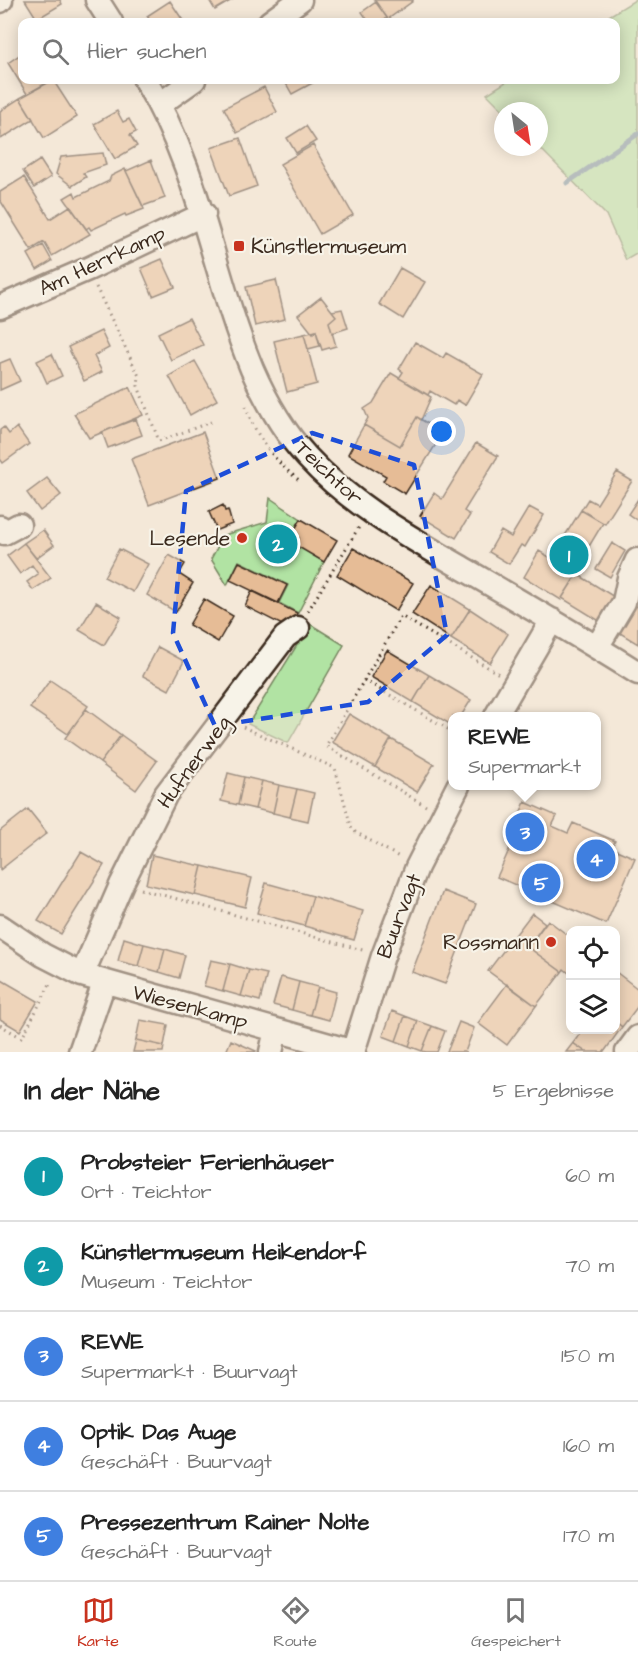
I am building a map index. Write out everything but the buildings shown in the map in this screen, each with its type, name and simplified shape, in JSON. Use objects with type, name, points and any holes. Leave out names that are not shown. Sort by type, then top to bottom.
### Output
[{"type":"street","points":[[97,0],[108,18]]},
{"type":"street","points":[[275,18],[300,0]]},
{"type":"street","name":"Teichtor","points":[[148,84],[160,104],[189,167],[238,332],[252,368],[273,411],[296,444],[326,475],[369,510],[638,673]]},
{"type":"street","points":[[160,104],[188,84]]},
{"type":"street","name":"Am Herrkamp","points":[[0,307],[88,269],[204,214]]},
{"type":"street","points":[[597,647],[624,602],[629,578],[637,560]]},
{"type":"street","points":[[499,712],[552,620]]},
{"type":"street","name":"Hufnerweg","points":[[93,979],[122,883],[166,794],[285,637],[298,628]]},
{"type":"street","name":"Buurvagt","points":[[353,1052],[383,956],[417,867],[457,790]]},
{"type":"street","name":"Wiesenkamp","points":[[0,926],[59,963],[93,979],[274,1041],[353,1052]]},
{"type":"street","name":"Wiesenkamp","points":[[80,1052],[93,979]]},
{"type":"street","points":[[627,1052],[638,1037]]},
{"type":"path","points":[[88,269],[139,376],[138,386],[159,441],[211,422]]},
{"type":"path","points":[[243,395],[249,415],[262,440],[289,473],[307,486]]},
{"type":"path","points":[[298,628],[359,525],[366,530]]},
{"type":"path","points":[[443,816],[326,746],[401,616],[515,684]]},
{"type":"path","points":[[364,680],[448,729]]},
{"type":"path","points":[[225,719],[334,768],[352,830],[417,867]]},
{"type":"path","points":[[122,883],[383,956]]},
{"type":"path","points":[[0,1025],[22,1038],[44,1000],[59,963]]},
{"type":"highlighted area","points":[[312,433],[414,465],[447,635],[368,702],[215,726],[173,633],[186,491]]},
{"type":"green space","points":[[638,0],[638,253],[626,260],[606,215],[548,156],[548,102],[495,102],[487,94],[503,84],[620,84],[620,18],[606,18]]},
{"type":"green space","points":[[270,498],[301,519],[292,533],[299,538],[296,545],[324,562],[298,613],[279,603],[288,585],[239,561],[227,585],[211,559],[224,535],[267,522]]},
{"type":"green space","points":[[310,624],[344,645],[288,743],[248,724]]},
{"type":"waterway","points":[[567,183],[638,134]]},
{"type":"place","name":"Künstlermuseum","points":[[239,246]]},
{"type":"place","name":"Lesende","points":[[242,538]]},
{"type":"place","name":"Künstlermuseum Heikendorf","points":[[278,544]]},
{"type":"place","name":"Probsteier Ferienhäuser","points":[[569,555]]},
{"type":"place","name":"REWE","points":[[525,832]]},
{"type":"place","name":"Optik Das Auge","points":[[596,859]]},
{"type":"place","name":"Pressezentrum Rainer Nolte","points":[[541,883]]},
{"type":"place","name":"Rossmann","points":[[551,942]]}]
